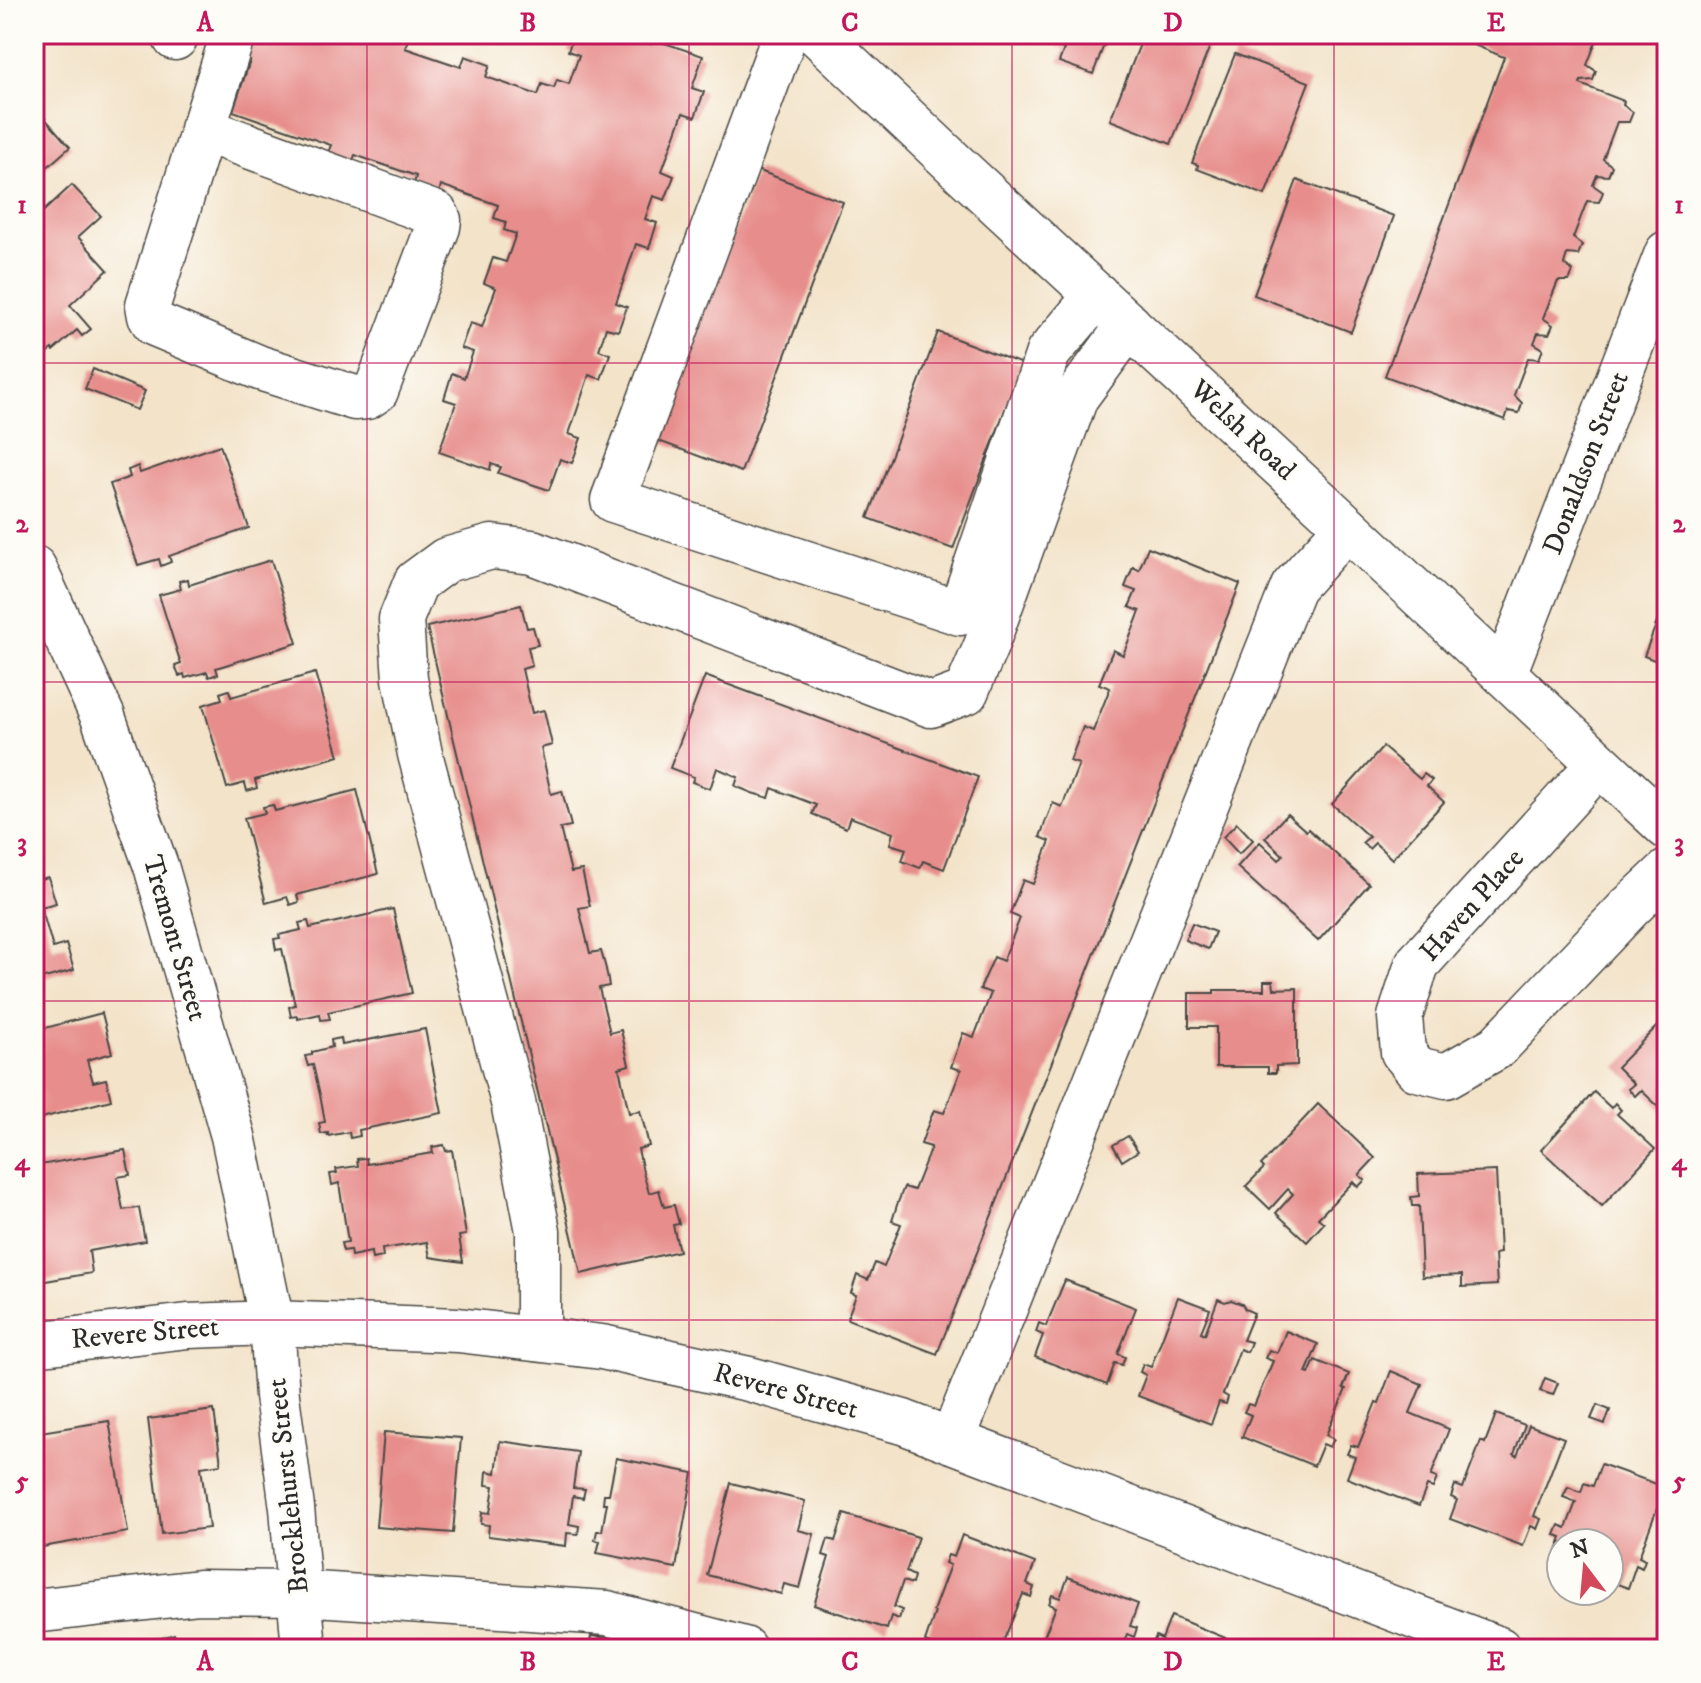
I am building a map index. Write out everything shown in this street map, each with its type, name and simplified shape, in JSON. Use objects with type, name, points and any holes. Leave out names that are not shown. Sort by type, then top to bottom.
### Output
[{"type":"street","points":[[202,129],[436,214],[439,220],[433,240],[376,391],[367,397],[355,398],[260,368],[155,324],[150,316],[148,305],[202,129],[233,34]]},
{"type":"street","points":[[785,34],[613,500],[960,613],[1048,353],[1097,295]]},
{"type":"street","name":"Welsh Road","points":[[817,34],[860,51],[965,174],[1667,827]]},
{"type":"street","name":"Donaldson Street","points":[[1504,674],[1667,253]]},
{"type":"street","points":[[538,1339],[538,1231],[513,1102],[420,754],[405,679],[401,619],[416,582],[446,560],[492,547],[532,552],[931,705],[966,692],[986,646],[1076,397],[1129,325]]},
{"type":"street","points":[[952,1441],[1293,587],[1347,527]]},
{"type":"street","name":"Tremont Street","points":[[34,568],[103,717],[156,866],[233,1136],[272,1323]]},
{"type":"street","name":"Haven Place","points":[[1599,764],[1417,964],[1400,1017],[1403,1052],[1417,1069],[1446,1076],[1497,1047],[1667,872]]},
{"type":"street","name":"Revere Street","points":[[34,1344],[188,1326],[272,1323],[458,1330],[602,1347],[749,1379],[903,1422],[1499,1649]]},
{"type":"street","name":"Brocklehurst Street","points":[[272,1323],[304,1649]]},
{"type":"street","points":[[34,1611],[199,1592],[300,1593],[607,1613],[744,1649]]},
{"type":"building","points":[[246,34],[404,34],[409,36],[405,48],[461,67],[465,56],[490,65],[486,77],[538,95],[542,84],[554,88],[557,80],[569,84],[579,55],[568,51],[574,34],[641,34],[644,35],[641,41],[651,44],[653,39],[703,56],[692,88],[704,92],[695,117],[683,113],[662,171],[674,176],[665,200],[653,196],[645,219],[657,223],[649,248],[636,244],[616,303],[627,307],[618,331],[606,328],[599,350],[610,354],[601,379],[589,375],[569,434],[581,438],[572,463],[560,459],[549,490],[498,473],[501,467],[491,464],[490,470],[439,452],[456,403],[444,399],[452,373],[464,378],[473,352],[461,348],[470,323],[482,327],[496,288],[484,283],[493,258],[506,262],[516,234],[504,230],[506,222],[494,218],[498,205],[441,185],[438,197],[413,189],[416,176],[355,155],[351,166],[326,158],[331,145],[233,111],[250,61],[238,57]]},
{"type":"building","points":[[1033,34],[1108,34],[1093,74],[1059,62],[1064,49],[1032,37]]},
{"type":"building","points":[[1144,34],[1193,34],[1212,41],[1171,144],[1110,120]]},
{"type":"building","points":[[1461,34],[1599,34],[1587,65],[1596,71],[1593,80],[1581,81],[1580,84],[1624,101],[1623,105],[1633,112],[1629,122],[1617,122],[1603,159],[1612,166],[1608,176],[1597,175],[1593,185],[1603,192],[1599,202],[1587,201],[1573,238],[1582,245],[1578,255],[1567,254],[1564,264],[1573,271],[1569,281],[1558,281],[1543,318],[1553,325],[1549,334],[1538,333],[1534,343],[1543,349],[1539,359],[1528,358],[1514,395],[1522,403],[1519,413],[1508,411],[1505,420],[1385,376],[1504,57],[1459,39]]},
{"type":"building","points":[[1235,54],[1309,82],[1265,195],[1197,169],[1198,165],[1192,163]]},
{"type":"building","points":[[34,106],[70,147],[34,179]]},
{"type":"building","points":[[757,170],[843,202],[741,472],[656,440]]},
{"type":"building","points":[[1297,180],[1394,216],[1351,332],[1254,295]]},
{"type":"building","points":[[72,185],[101,216],[78,237],[108,270],[70,305],[91,329],[82,336],[77,330],[47,354],[34,339],[34,220]]},
{"type":"building","points":[[938,332],[1022,364],[953,549],[868,518]]},
{"type":"building","points":[[93,369],[145,391],[137,410],[85,389]]},
{"type":"building","points":[[220,445],[249,528],[169,556],[171,562],[161,566],[159,559],[138,565],[110,484],[130,477],[128,470],[138,466],[140,473]]},
{"type":"building","points":[[1148,547],[1240,584],[937,1354],[847,1319],[856,1295],[851,1293],[857,1275],[868,1280],[875,1263],[884,1267],[901,1224],[892,1221],[904,1187],[914,1190],[931,1147],[921,1144],[927,1127],[934,1110],[944,1113],[961,1070],[951,1067],[963,1033],[974,1037],[991,993],[980,989],[994,957],[1003,961],[1020,918],[1010,914],[1023,880],[1033,884],[1050,841],[1040,837],[1046,820],[1053,803],[1062,807],[1079,764],[1070,761],[1083,727],[1093,731],[1110,688],[1099,684],[1113,650],[1123,655],[1140,611],[1129,607],[1136,591],[1125,587],[1133,567],[1139,570]]},
{"type":"building","points":[[271,560],[297,643],[216,668],[218,674],[209,677],[207,672],[185,678],[184,674],[179,676],[175,666],[181,664],[159,595],[181,589],[179,581],[188,579],[189,585]]},
{"type":"building","points":[[1667,596],[1667,665],[1644,656]]},
{"type":"building","points":[[521,605],[527,628],[533,627],[538,645],[528,647],[532,666],[522,669],[532,713],[544,710],[552,745],[541,748],[551,794],[562,791],[571,826],[560,828],[571,872],[582,870],[590,906],[579,908],[590,953],[601,951],[606,969],[609,986],[599,988],[610,1033],[621,1030],[629,1065],[619,1068],[629,1113],[640,1111],[645,1129],[649,1146],[638,1149],[643,1172],[649,1193],[659,1190],[664,1207],[674,1205],[679,1224],[673,1225],[679,1251],[581,1274],[427,627]]},
{"type":"building","points":[[315,673],[339,756],[255,780],[257,788],[247,791],[245,783],[227,788],[203,705],[222,699],[220,693],[229,690],[231,697]]},
{"type":"building","points":[[705,676],[978,777],[944,869],[923,861],[920,868],[902,861],[906,849],[890,844],[893,833],[850,817],[846,828],[812,814],[816,805],[772,788],[769,798],[752,793],[735,786],[738,777],[717,768],[710,789],[692,782],[694,777],[670,768]]},
{"type":"building","points":[[1383,747],[1420,779],[1424,774],[1432,780],[1427,786],[1444,802],[1392,859],[1375,843],[1369,849],[1362,843],[1369,837],[1332,804]]},
{"type":"building","points":[[357,790],[378,874],[297,895],[299,902],[290,905],[287,897],[266,903],[244,818],[265,813],[263,807],[273,805],[275,811]]},
{"type":"building","points":[[1287,814],[1369,884],[1318,941],[1237,867],[1260,842],[1279,860],[1283,855],[1265,838]]},
{"type":"building","points":[[1237,823],[1253,840],[1239,854],[1223,837]]},
{"type":"building","points":[[48,877],[56,903],[41,907],[53,948],[66,944],[74,970],[34,981],[34,881]]},
{"type":"building","points":[[393,909],[412,993],[328,1012],[330,1019],[321,1020],[320,1014],[298,1019],[298,1016],[291,1017],[289,1007],[295,1005],[282,949],[276,950],[274,939],[301,930],[299,923],[308,921],[310,928]]},
{"type":"building","points":[[1192,923],[1215,932],[1208,949],[1185,940]]},
{"type":"building","points":[[1264,981],[1273,981],[1274,989],[1297,988],[1297,1065],[1276,1066],[1276,1073],[1268,1073],[1268,1067],[1216,1067],[1216,1027],[1189,1027],[1189,993],[1264,990]]},
{"type":"building","points":[[102,1013],[112,1053],[87,1060],[93,1082],[106,1079],[111,1100],[34,1120],[34,1031]]},
{"type":"building","points":[[1667,1016],[1667,1115],[1641,1090],[1635,1096],[1628,1089],[1634,1084],[1617,1067]]},
{"type":"building","points":[[425,1029],[442,1113],[359,1130],[360,1136],[350,1138],[349,1132],[328,1136],[328,1133],[321,1134],[319,1123],[325,1122],[320,1095],[313,1065],[308,1066],[305,1056],[332,1047],[331,1040],[341,1038],[342,1045]]},
{"type":"building","points":[[1594,1092],[1611,1108],[1615,1103],[1621,1110],[1617,1114],[1655,1149],[1602,1206],[1541,1150]]},
{"type":"building","points":[[1318,1104],[1375,1158],[1359,1175],[1365,1180],[1358,1187],[1353,1182],[1318,1218],[1324,1223],[1307,1242],[1276,1213],[1293,1194],[1288,1189],[1270,1209],[1246,1186],[1264,1168],[1261,1165]]},
{"type":"building","points":[[1128,1136],[1138,1151],[1122,1161],[1113,1145]]},
{"type":"building","points":[[444,1145],[446,1151],[452,1150],[466,1235],[459,1236],[463,1262],[430,1257],[427,1242],[382,1249],[383,1257],[372,1259],[371,1252],[351,1256],[350,1250],[343,1251],[341,1243],[348,1242],[339,1183],[332,1185],[330,1174],[337,1173],[336,1169],[358,1166],[357,1159],[366,1158],[367,1164],[433,1153],[432,1147]]},
{"type":"building","points":[[125,1150],[130,1175],[117,1177],[123,1210],[139,1208],[145,1241],[89,1251],[92,1273],[34,1283],[34,1166]]},
{"type":"building","points":[[1496,1171],[1500,1253],[1495,1254],[1497,1285],[1462,1287],[1462,1275],[1422,1277],[1419,1206],[1412,1206],[1411,1197],[1419,1196],[1418,1174]]},
{"type":"building","points":[[1065,1280],[1136,1308],[1118,1354],[1125,1357],[1122,1365],[1115,1363],[1107,1385],[1035,1357],[1043,1335],[1036,1332],[1039,1323],[1046,1326]]},
{"type":"building","points":[[1178,1297],[1210,1309],[1201,1332],[1205,1334],[1218,1299],[1242,1304],[1254,1313],[1243,1340],[1251,1342],[1247,1352],[1240,1349],[1223,1394],[1228,1397],[1226,1404],[1219,1402],[1211,1424],[1138,1396],[1146,1375],[1140,1372],[1143,1364],[1151,1367]]},
{"type":"building","points":[[1286,1331],[1318,1344],[1306,1373],[1309,1374],[1315,1360],[1349,1374],[1343,1388],[1346,1389],[1326,1435],[1334,1439],[1330,1447],[1323,1444],[1314,1466],[1242,1437],[1251,1415],[1244,1412],[1248,1404],[1254,1406],[1273,1361],[1265,1358],[1269,1350],[1277,1353]]},
{"type":"building","points":[[1391,1371],[1422,1384],[1410,1413],[1449,1429],[1431,1476],[1437,1478],[1433,1488],[1427,1486],[1419,1506],[1347,1478],[1355,1457],[1347,1454],[1351,1445],[1358,1447]]},
{"type":"building","points":[[1545,1378],[1558,1383],[1553,1395],[1540,1391]]},
{"type":"building","points":[[1597,1405],[1610,1410],[1605,1424],[1591,1419]]},
{"type":"building","points":[[214,1410],[221,1464],[201,1467],[209,1528],[162,1534],[148,1419]]},
{"type":"building","points":[[1496,1414],[1525,1425],[1514,1454],[1517,1456],[1529,1425],[1564,1438],[1534,1516],[1541,1519],[1537,1529],[1531,1526],[1523,1546],[1450,1519],[1457,1500],[1451,1497],[1455,1485],[1463,1488],[1481,1441],[1485,1443]]},
{"type":"building","points":[[109,1421],[128,1532],[42,1547],[34,1501],[34,1433]]},
{"type":"building","points":[[384,1432],[461,1438],[453,1533],[376,1527]]},
{"type":"building","points":[[500,1441],[578,1452],[573,1488],[585,1489],[583,1498],[573,1496],[569,1524],[579,1526],[578,1534],[567,1533],[566,1546],[488,1536],[489,1525],[481,1524],[482,1512],[490,1513],[494,1486],[486,1485],[487,1471],[496,1473]]},
{"type":"building","points":[[616,1458],[693,1473],[676,1568],[597,1553],[600,1541],[595,1540],[597,1531],[602,1531],[607,1503],[603,1503],[604,1494],[609,1494]]},
{"type":"building","points":[[1601,1464],[1665,1487],[1639,1557],[1645,1560],[1642,1568],[1636,1565],[1628,1588],[1625,1587],[1625,1527],[1566,1527],[1576,1502],[1563,1497],[1568,1487],[1581,1492],[1584,1483],[1593,1486]]},
{"type":"building","points":[[731,1483],[805,1501],[798,1530],[814,1534],[800,1588],[784,1584],[781,1594],[707,1575]]},
{"type":"building","points":[[844,1514],[918,1537],[906,1572],[914,1576],[912,1584],[903,1581],[894,1607],[902,1610],[899,1619],[891,1616],[887,1629],[814,1605],[829,1557],[823,1555],[828,1539],[835,1541]]},
{"type":"building","points":[[962,1535],[1035,1563],[1027,1584],[1034,1587],[1031,1597],[1023,1594],[1000,1649],[943,1649],[925,1642],[950,1565],[945,1563],[948,1555],[954,1557]]},
{"type":"building","points":[[1068,1577],[1138,1604],[1130,1626],[1137,1628],[1134,1637],[1127,1634],[1121,1649],[1039,1649],[1056,1607],[1049,1604],[1052,1595],[1060,1598]]},
{"type":"building","points":[[1171,1616],[1243,1645],[1241,1649],[1159,1649],[1152,1645],[1156,1636],[1162,1639]]},
{"type":"building","points":[[174,1634],[182,1649],[126,1649]]},
{"type":"building","points":[[591,1636],[609,1638],[608,1649],[589,1649]]}]
